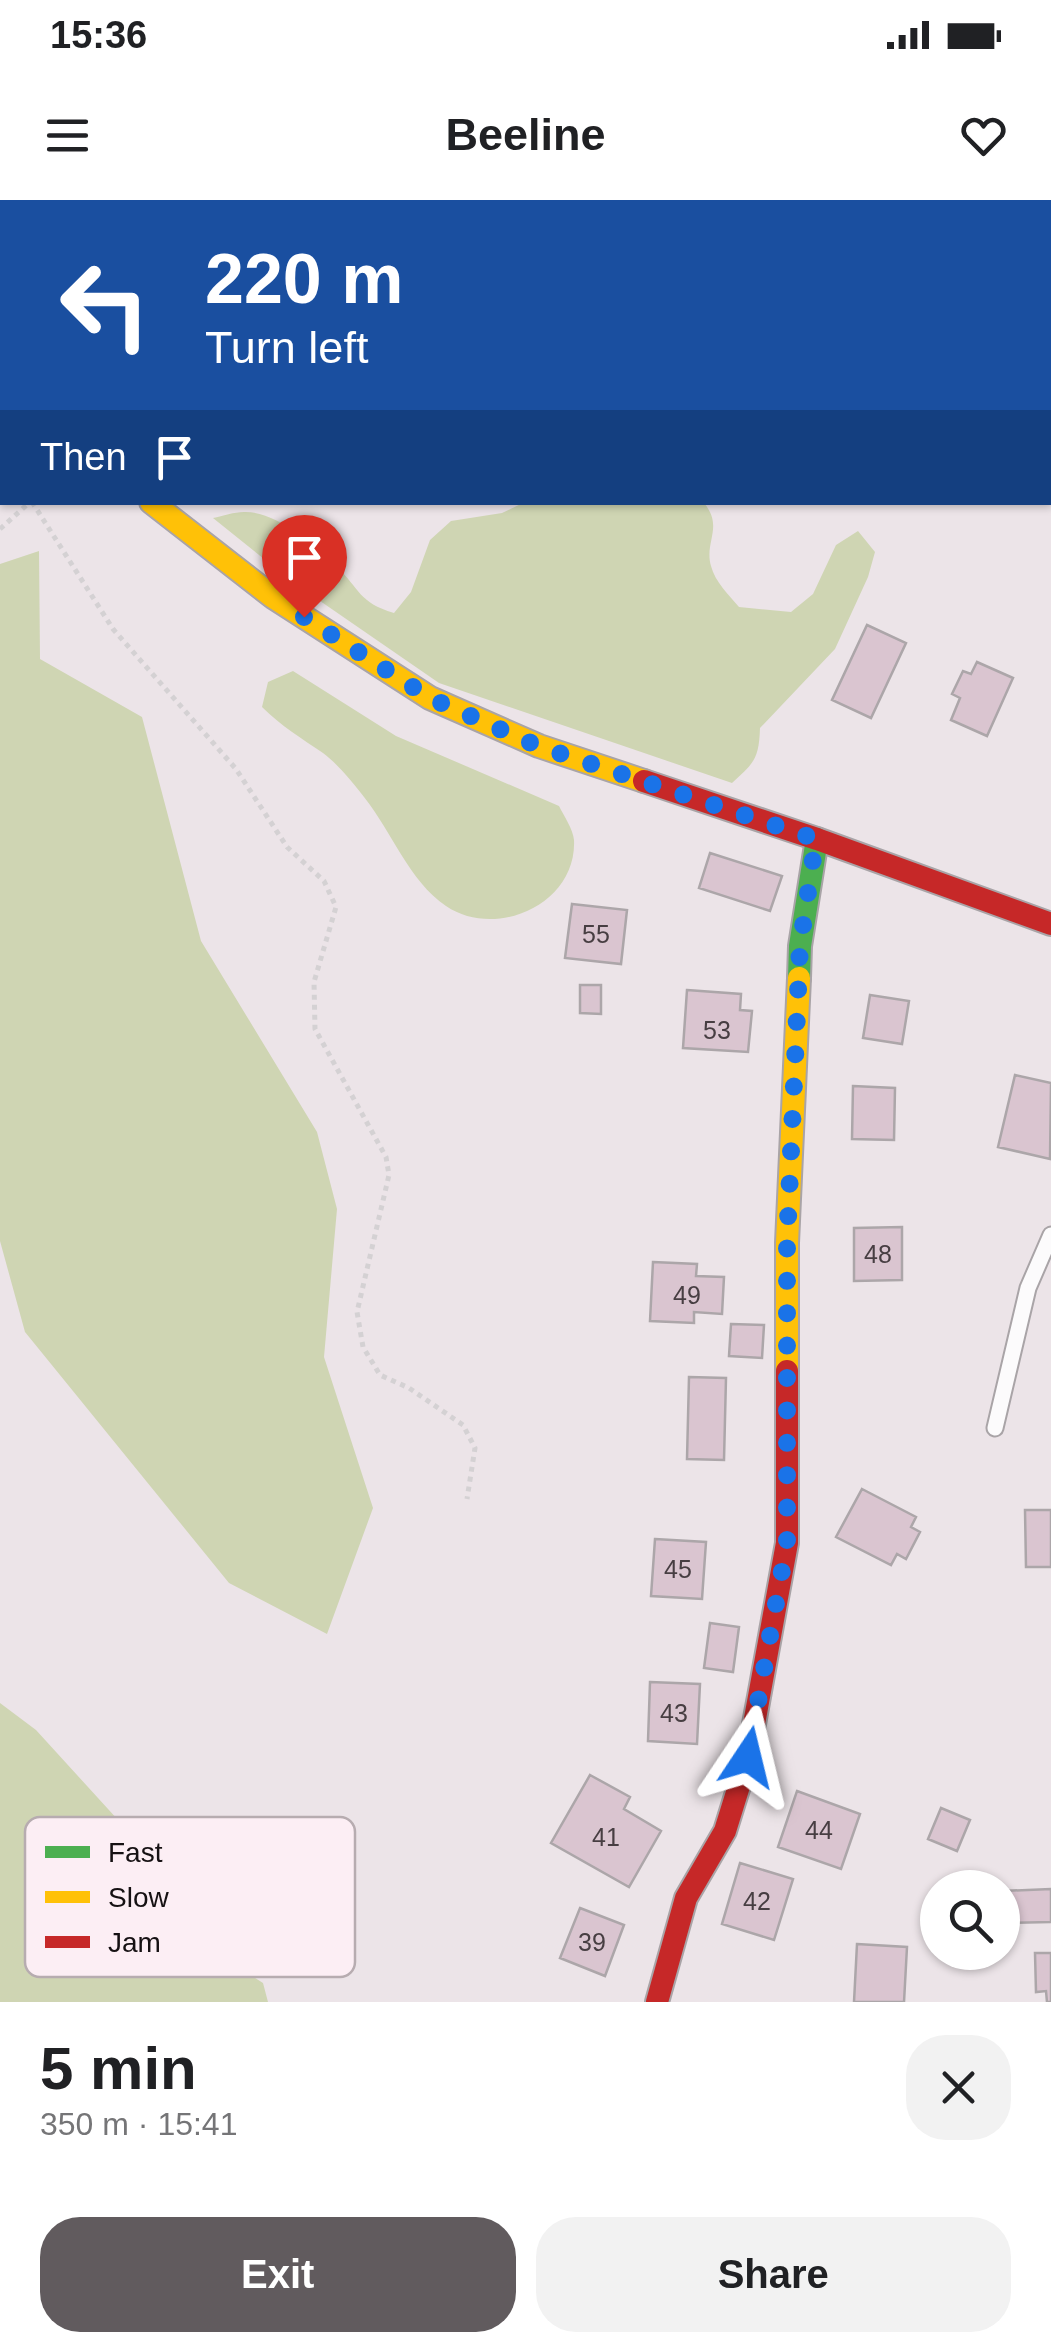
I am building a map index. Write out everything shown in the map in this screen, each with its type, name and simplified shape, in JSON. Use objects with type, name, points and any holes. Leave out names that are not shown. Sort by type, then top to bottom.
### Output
[{"type":"street","points":[[154,505],[273,597],[430,698],[538,746],[816,839],[1051,924]]},
{"type":"street","points":[[657,2002],[686,1898],[725,1831],[748,1757],[787,1543],[787,1243],[800,946],[816,839]]},
{"type":"lane","points":[[995,1428],[1028,1288],[1051,1235]]},
{"type":"path","points":[[0,528],[27,505]]},
{"type":"path","points":[[33,505],[113,629],[236,769],[287,847],[324,881],[336,907],[314,982],[315,1029],[386,1157],[389,1175],[357,1312],[364,1347],[380,1375],[410,1388],[463,1426],[475,1448],[467,1499]]},
{"type":"green space","points":[[519,505],[705,505],[713,520],[713,572],[739,607],[791,612],[813,594],[836,545],[858,531],[875,552],[868,577],[835,649],[760,728],[754,760],[732,783],[439,683],[294,583],[213,518],[244,512],[281,523],[327,558],[366,600],[394,613],[411,592],[430,540],[451,521],[502,513]]},
{"type":"green space","points":[[39,551],[40,659],[142,717],[201,941],[317,1132],[337,1209],[324,1357],[373,1508],[327,1634],[229,1583],[25,1332],[0,1241],[0,564]]},
{"type":"green space","points":[[293,671],[396,736],[559,806],[574,840],[571,863],[562,882],[530,910],[509,917],[466,916],[433,896],[340,768],[262,707],[268,682]]},
{"type":"green space","points":[[0,1703],[36,1730],[115,1817],[25,1817],[25,1977],[253,1977],[263,1983],[268,2002],[0,2002]]},
{"type":"building","points":[[867,625],[906,643],[871,718],[832,700]]},
{"type":"building","points":[[977,662],[1013,678],[987,736],[951,720],[960,698],[952,694],[963,671],[971,674]]},
{"type":"building","points":[[710,853],[782,876],[770,911],[699,888]]},
{"type":"building","points":[[572,904],[627,910],[621,964],[565,958]]},
{"type":"building","points":[[580,985],[601,985],[601,1014],[580,1013]]},
{"type":"building","points":[[687,990],[741,994],[740,1010],[752,1011],[748,1052],[683,1048]]},
{"type":"building","points":[[870,995],[909,1001],[902,1044],[863,1038]]},
{"type":"building","points":[[1015,1075],[1051,1083],[1050,1159],[998,1147]]},
{"type":"building","points":[[853,1086],[895,1088],[894,1140],[852,1139]]},
{"type":"building","points":[[902,1227],[902,1280],[854,1281],[854,1228]]},
{"type":"building","points":[[653,1262],[697,1264],[696,1276],[724,1277],[722,1314],[694,1312],[694,1323],[650,1321]]},
{"type":"building","points":[[731,1324],[764,1325],[762,1358],[729,1356]]},
{"type":"building","points":[[689,1377],[726,1378],[724,1460],[687,1459]]},
{"type":"building","points":[[862,1489],[916,1517],[911,1527],[920,1532],[906,1559],[897,1554],[891,1565],[836,1537]]},
{"type":"building","points":[[1025,1510],[1051,1510],[1051,1567],[1026,1567]]},
{"type":"building","points":[[655,1539],[706,1542],[702,1599],[651,1596]]},
{"type":"building","points":[[710,1623],[739,1627],[733,1672],[704,1668]]},
{"type":"building","points":[[650,1682],[700,1684],[697,1744],[648,1741]]},
{"type":"building","points":[[590,1775],[630,1797],[624,1809],[661,1831],[629,1887],[551,1843]]},
{"type":"building","points":[[797,1791],[860,1814],[841,1869],[778,1847]]},
{"type":"building","points":[[941,1808],[970,1820],[957,1851],[928,1839]]},
{"type":"building","points":[[740,1863],[793,1879],[774,1940],[722,1924]]},
{"type":"building","points":[[1051,1889],[1051,1922],[1020,1923],[1020,1890]]},
{"type":"building","points":[[580,1908],[624,1925],[605,1976],[560,1958]]},
{"type":"building","points":[[857,1944],[907,1947],[904,2002],[854,2002]]},
{"type":"building","points":[[1035,1953],[1051,1953],[1051,2002],[1047,2002],[1046,1991],[1036,1992]]},
{"type":"traffic: fast","points":[[799,978],[800,946],[817,839]]},
{"type":"traffic: slow","points":[[155,505],[273,597],[430,698],[539,746],[644,781]]},
{"type":"traffic: slow","points":[[787,1371],[787,1243],[799,978]]},
{"type":"traffic: jam","points":[[644,781],[1051,924]]},
{"type":"traffic: jam","points":[[657,2002],[686,1898],[725,1831],[748,1757],[787,1543],[787,1371]]},
{"type":"route","points":[[304,617],[430,698],[538,746],[816,839],[800,946],[787,1243],[787,1543],[748,1757]]}]
